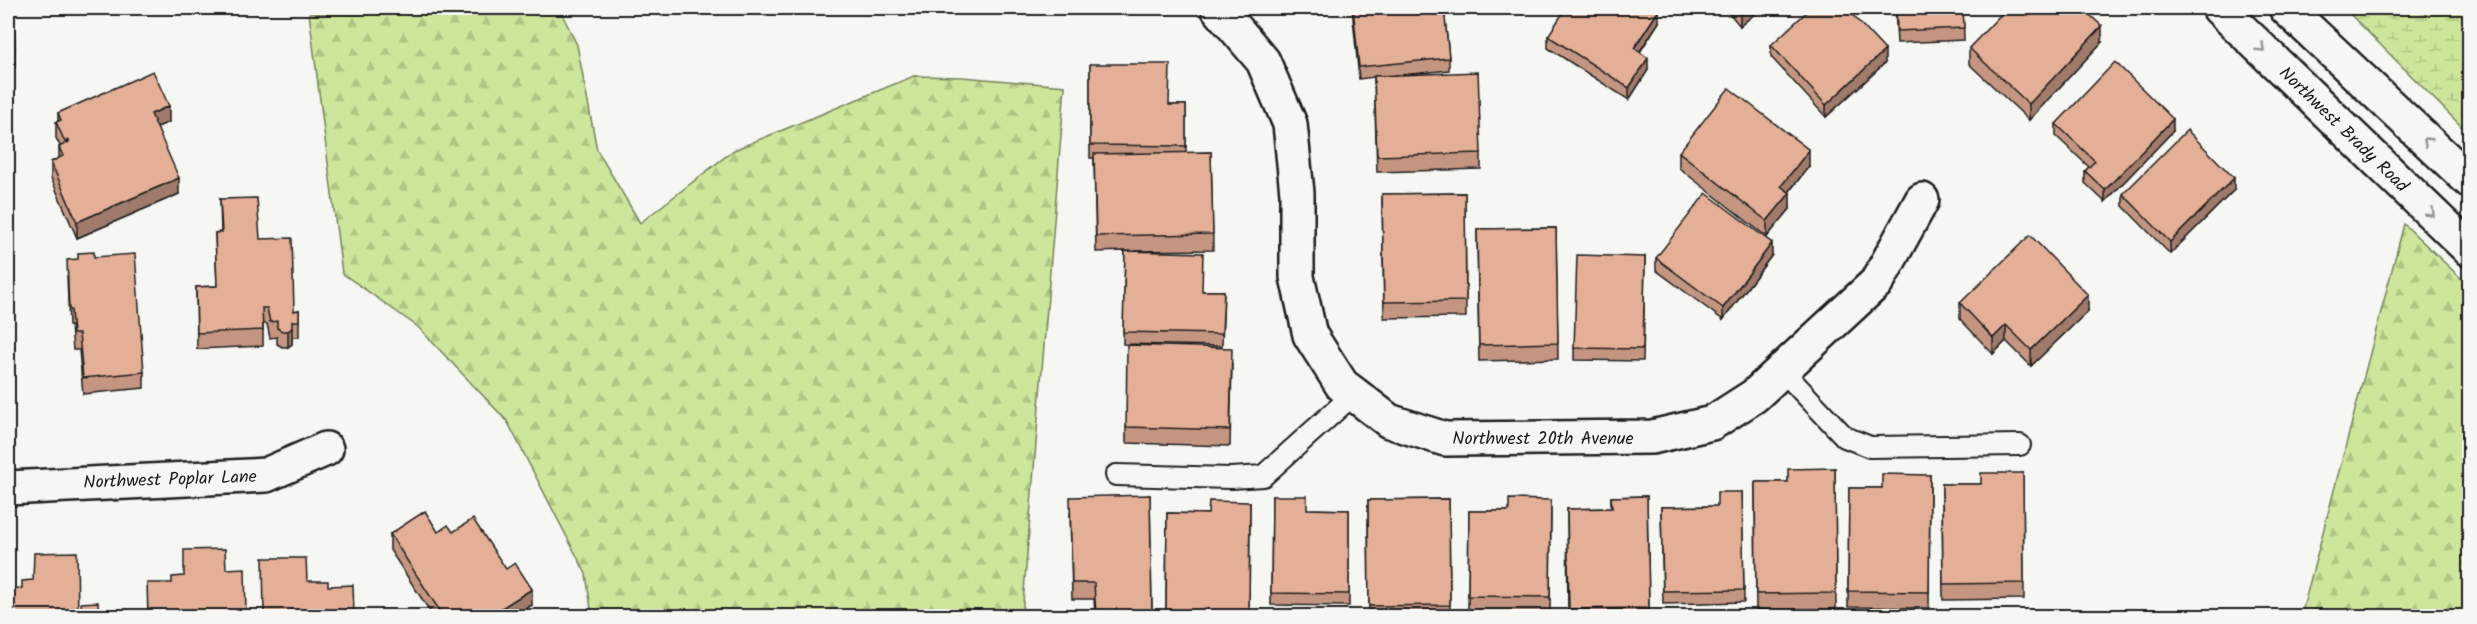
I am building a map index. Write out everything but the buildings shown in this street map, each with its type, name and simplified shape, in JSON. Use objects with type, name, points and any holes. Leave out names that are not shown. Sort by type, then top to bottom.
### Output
[{"type":"street","name":"Northwest 20th Avenue","points":[[1218,8],[1263,61],[1290,124],[1297,193],[1297,277],[1310,335],[1342,385],[1389,421],[1445,439],[1652,437],[1712,423],[1754,396],[1877,282],[1922,200]]},
{"type":"street","name":"Northwest Brady Road","points":[[2219,8],[2469,250]]},
{"type":"street","points":[[2286,8],[2469,181]]},
{"type":"street","name":"Northwest Poplar Lane","points":[[8,488],[266,475],[326,449]]},
{"type":"lane","points":[[1782,370],[1845,437],[1870,447],[2020,445]]},
{"type":"lane","points":[[1116,475],[1231,478],[1263,476],[1354,394]]},
{"type":"green space","points":[[522,8],[559,8],[577,45],[597,150],[640,223],[734,150],[914,76],[962,77],[1065,86],[1022,616],[592,616],[586,574],[507,421],[418,327],[342,273],[309,13],[505,13]]},
{"type":"green space","points":[[2344,8],[2469,8],[2469,134]]},
{"type":"green space","points":[[2404,224],[2469,286],[2469,616],[2301,616]]}]
